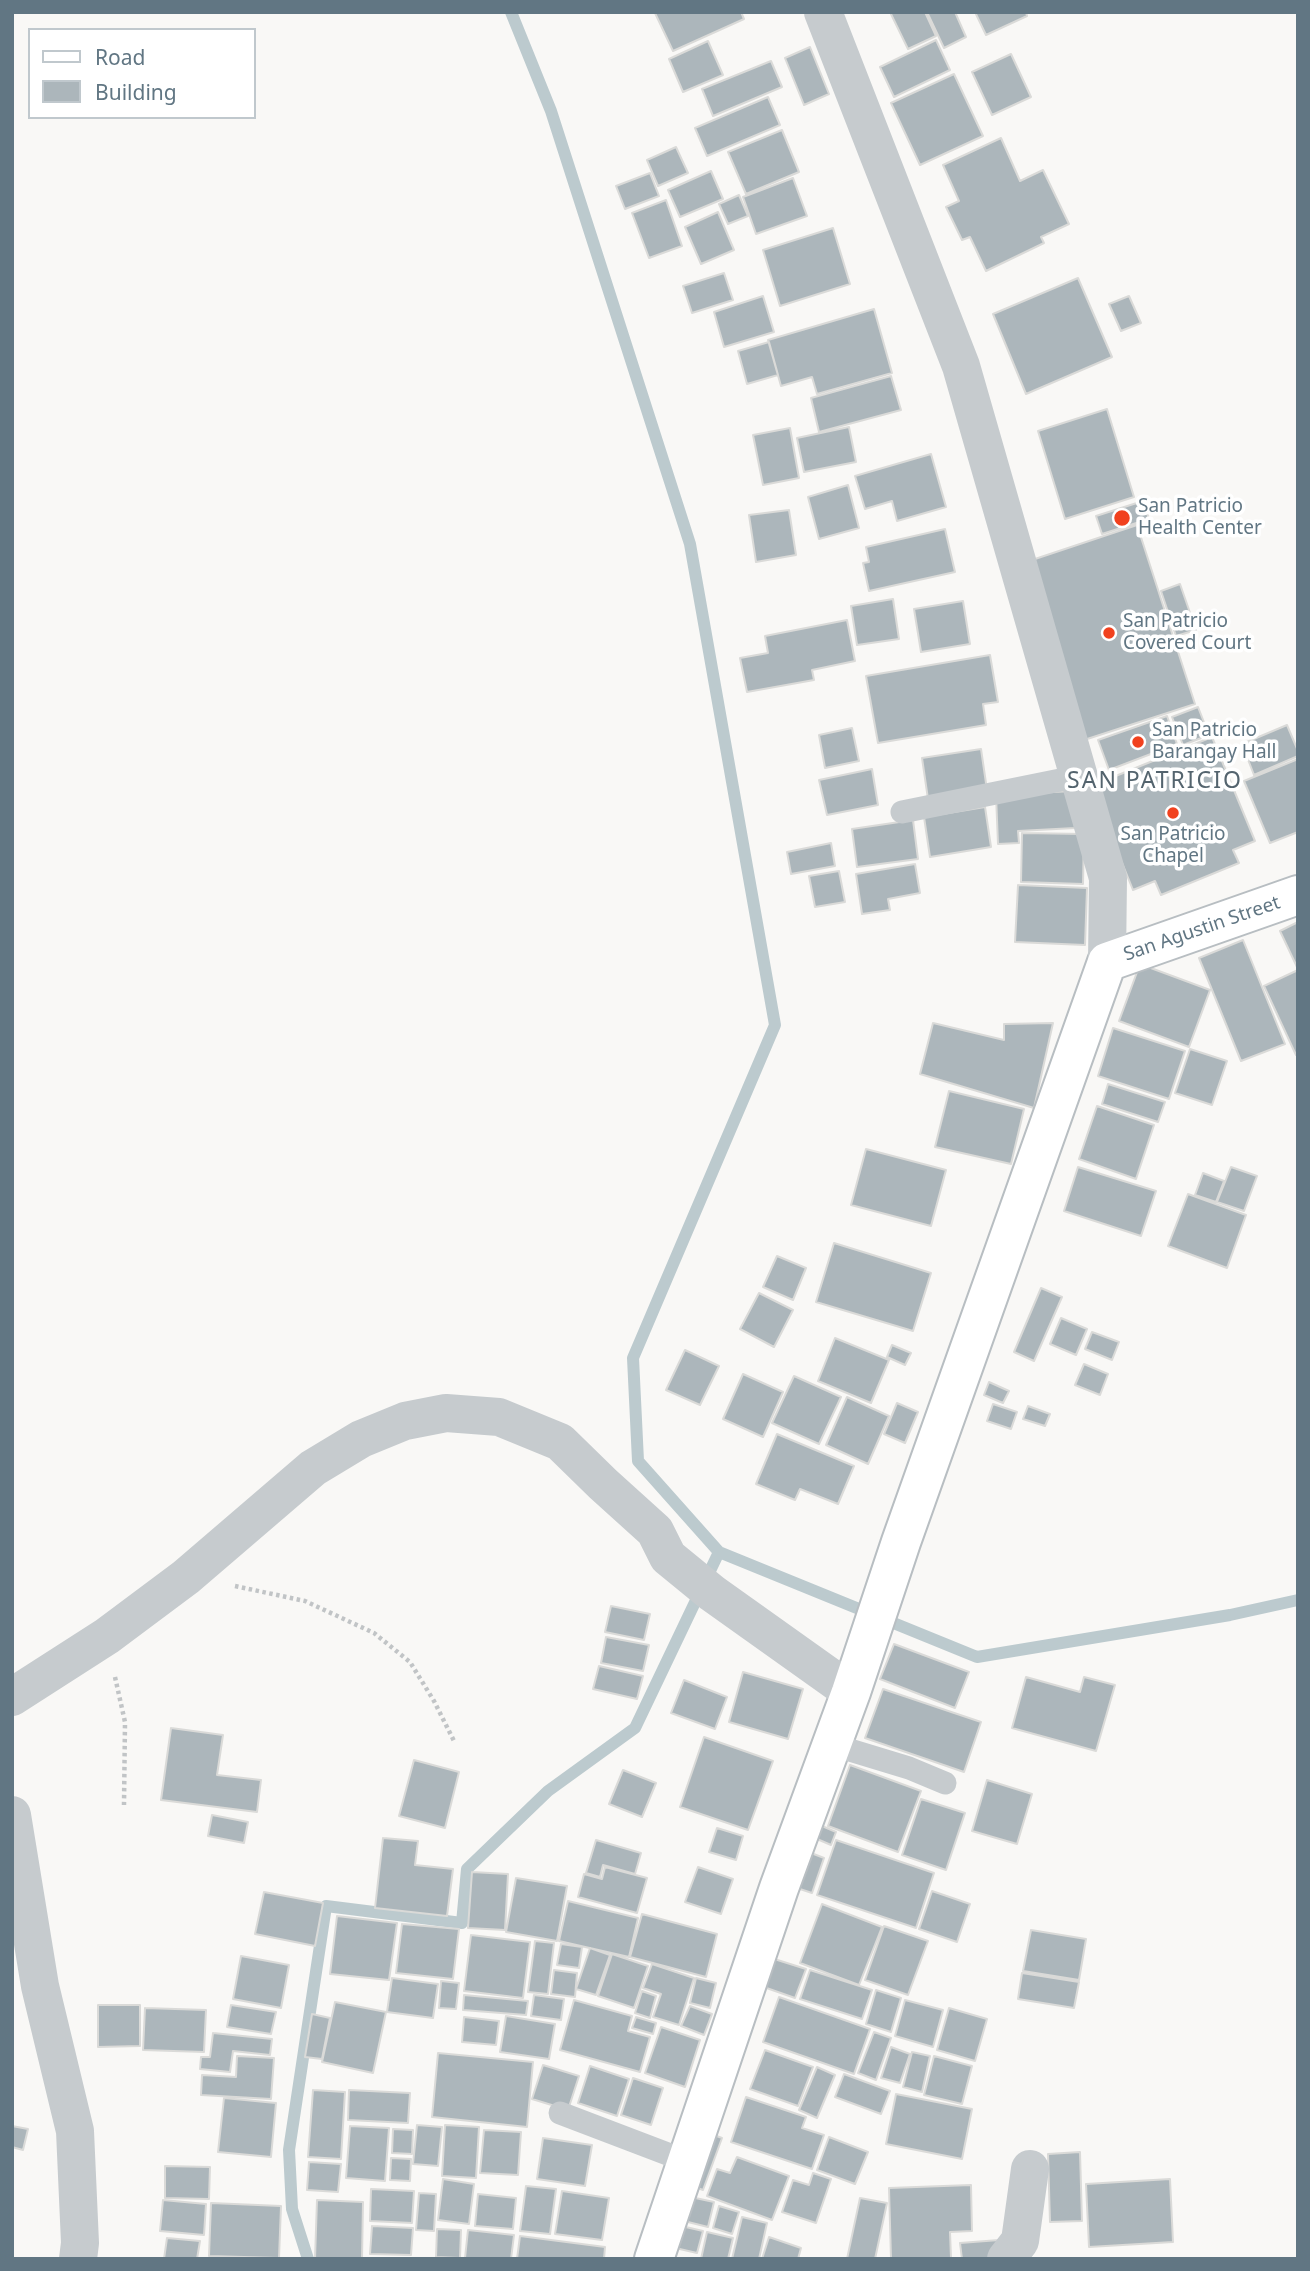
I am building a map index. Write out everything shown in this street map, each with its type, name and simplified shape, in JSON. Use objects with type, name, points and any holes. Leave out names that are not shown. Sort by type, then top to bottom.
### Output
[{"type":"street","points":[[654,2259],[779,1888],[854,1683],[901,1542],[1107,962],[1108,878],[961,366],[823,12]]},
{"type":"street","name":"San Agustin Street","points":[[1107,962],[1298,895]]},
{"type":"street","points":[[12,1698],[107,1636],[186,1577],[323,1462],[361,1439],[405,1421],[446,1413],[499,1417],[560,1442],[655,1531],[668,1557],[712,1593],[854,1683]]},
{"type":"street","points":[[12,1815],[40,1986],[75,2132],[80,2243],[78,2259]]},
{"type":"street","points":[[1006,2259],[1020,2241],[1030,2169]]},
{"type":"lane","points":[[902,812],[1080,776]]},
{"type":"lane","points":[[830,1744],[909,1768],[945,1783]]},
{"type":"lane","points":[[560,2113],[687,2161]]},
{"type":"path","points":[[186,1577],[305,1601],[374,1633],[410,1662],[434,1701],[454,1743]]},
{"type":"path","points":[[107,1636],[125,1722],[124,1805]]},
{"type":"building","points":[[741,12],[744,19],[673,51],[655,13]]},
{"type":"building","points":[[890,12],[925,12],[936,36],[908,49]]},
{"type":"building","points":[[927,12],[955,12],[966,37],[944,48]]},
{"type":"building","points":[[975,12],[1026,12],[1027,16],[986,35]]},
{"type":"building","points":[[936,40],[950,70],[894,97],[880,67]]},
{"type":"building","points":[[708,41],[723,75],[683,92],[669,59]]},
{"type":"building","points":[[810,47],[829,94],[804,105],[785,58]]},
{"type":"building","points":[[1011,54],[1031,97],[992,115],[972,72]]},
{"type":"building","points":[[771,61],[782,87],[713,116],[702,89]]},
{"type":"building","points":[[954,74],[983,136],[920,165],[891,103]]},
{"type":"building","points":[[768,97],[780,125],[707,156],[695,128]]},
{"type":"building","points":[[782,130],[799,172],[746,194],[728,152]]},
{"type":"building","points":[[1001,138],[1020,181],[1043,170],[1069,224],[1041,237],[1044,243],[986,271],[970,237],[962,240],[946,207],[959,201],[943,165]]},
{"type":"building","points":[[676,147],[688,173],[658,186],[647,160]]},
{"type":"building","points":[[711,171],[723,199],[680,217],[668,190]]},
{"type":"building","points":[[650,173],[659,196],[625,209],[616,186]]},
{"type":"building","points":[[793,178],[807,216],[756,234],[743,197]]},
{"type":"building","points":[[739,195],[748,216],[728,224],[719,204]]},
{"type":"building","points":[[666,200],[682,246],[649,258],[632,213]]},
{"type":"building","points":[[718,212],[734,250],[701,264],[685,227]]},
{"type":"building","points":[[833,228],[850,284],[780,306],[763,250]]},
{"type":"building","points":[[724,273],[733,300],[692,313],[683,286]]},
{"type":"building","points":[[1078,278],[1112,357],[1026,394],[993,314]]},
{"type":"building","points":[[763,296],[774,332],[724,347],[714,312]]},
{"type":"building","points":[[1129,296],[1141,323],[1121,331],[1109,304]]},
{"type":"building","points":[[874,309],[892,373],[817,394],[812,377],[781,386],[768,340]]},
{"type":"building","points":[[769,342],[778,375],[747,384],[738,351]]},
{"type":"building","points":[[891,376],[901,410],[819,432],[811,398]]},
{"type":"building","points":[[1107,409],[1134,497],[1065,519],[1038,431]]},
{"type":"building","points":[[849,427],[856,462],[804,472],[797,438]]},
{"type":"building","points":[[790,428],[799,478],[763,485],[753,435]]},
{"type":"building","points":[[931,454],[946,507],[897,521],[892,501],[865,509],[855,476]]},
{"type":"building","points":[[848,485],[859,528],[819,539],[808,497]]},
{"type":"building","name":"San Patricio Health Center","points":[[1143,501],[1149,519],[1102,534],[1096,516]]},
{"type":"building","points":[[789,510],[796,555],[756,562],[749,515]]},
{"type":"building","name":"San Patricio Covered Court","points":[[1137,525],[1195,704],[1081,741],[1023,563]]},
{"type":"building","points":[[945,529],[955,572],[869,591],[863,563],[869,562],[866,547]]},
{"type":"building","points":[[1180,584],[1196,630],[1176,636],[1161,591]]},
{"type":"building","points":[[893,599],[899,639],[857,645],[851,606]]},
{"type":"building","points":[[963,601],[970,644],[921,652],[914,609]]},
{"type":"building","points":[[847,620],[855,661],[812,670],[814,680],[747,692],[740,658],[768,653],[765,636]]},
{"type":"building","points":[[990,655],[998,702],[983,704],[986,725],[878,743],[866,676]]},
{"type":"building","points":[[1198,707],[1209,735],[1183,745],[1172,717]]},
{"type":"building","name":"San Patricio Barangay Hall","points":[[1167,716],[1177,744],[1109,770],[1098,740]]},
{"type":"building","points":[[1287,725],[1298,756],[1254,775],[1242,744]]},
{"type":"building","points":[[852,728],[859,761],[825,768],[819,735]]},
{"type":"building","name":"San Patricio Chapel","points":[[1212,737],[1255,841],[1233,850],[1239,863],[1161,895],[1155,881],[1133,890],[1091,786]]},
{"type":"building","points":[[981,749],[987,790],[928,799],[922,758]]},
{"type":"building","points":[[1298,759],[1298,832],[1270,843],[1244,781]]},
{"type":"building","points":[[872,769],[878,805],[827,815],[819,780]]},
{"type":"building","points":[[1073,791],[1075,828],[1018,831],[1019,843],[998,844],[996,795]]},
{"type":"building","points":[[985,807],[991,847],[930,857],[924,817]]},
{"type":"building","points":[[913,820],[918,859],[857,867],[852,829]]},
{"type":"building","points":[[1022,833],[1084,834],[1083,884],[1021,882]]},
{"type":"building","points":[[831,843],[835,866],[791,874],[787,852]]},
{"type":"building","points":[[915,864],[920,893],[888,899],[890,910],[862,914],[856,874]]},
{"type":"building","points":[[839,871],[845,902],[815,907],[809,876]]},
{"type":"building","points":[[1018,885],[1087,888],[1085,945],[1015,942]]},
{"type":"building","points":[[1298,922],[1298,967],[1297,967],[1280,931]]},
{"type":"building","points":[[1243,940],[1285,1044],[1241,1061],[1199,958]]},
{"type":"building","points":[[1140,964],[1210,990],[1189,1047],[1119,1021]]},
{"type":"building","points":[[1298,970],[1298,1054],[1296,1055],[1264,986]]},
{"type":"building","points":[[933,1023],[1004,1040],[1004,1024],[1053,1023],[1034,1108],[920,1074]]},
{"type":"building","points":[[1113,1028],[1185,1051],[1169,1099],[1098,1076]]},
{"type":"building","points":[[1190,1049],[1227,1061],[1212,1105],[1175,1093]]},
{"type":"building","points":[[1108,1084],[1165,1102],[1158,1122],[1102,1104]]},
{"type":"building","points":[[949,1091],[1024,1109],[1011,1164],[935,1147]]},
{"type":"building","points":[[1097,1106],[1154,1125],[1136,1179],[1079,1159]]},
{"type":"building","points":[[866,1149],[946,1170],[931,1226],[851,1205]]},
{"type":"building","points":[[1078,1167],[1156,1191],[1141,1236],[1064,1211]]},
{"type":"building","points":[[1231,1167],[1257,1176],[1244,1211],[1217,1202]]},
{"type":"building","points":[[1203,1173],[1224,1181],[1216,1202],[1195,1195]]},
{"type":"building","points":[[1188,1194],[1246,1215],[1227,1268],[1168,1246]]},
{"type":"building","points":[[834,1243],[931,1273],[913,1331],[816,1302]]},
{"type":"building","points":[[777,1256],[806,1268],[793,1300],[763,1287]]},
{"type":"building","points":[[1041,1288],[1062,1297],[1034,1361],[1014,1352]]},
{"type":"building","points":[[759,1293],[793,1310],[774,1347],[740,1329]]},
{"type":"building","points":[[1061,1318],[1087,1329],[1076,1355],[1050,1344]]},
{"type":"building","points":[[1092,1332],[1119,1342],[1112,1360],[1085,1349]]},
{"type":"building","points":[[835,1338],[889,1360],[871,1403],[818,1381]]},
{"type":"building","points":[[892,1345],[911,1353],[905,1365],[887,1357]]},
{"type":"building","points":[[685,1350],[719,1366],[700,1405],[666,1390]]},
{"type":"building","points":[[1084,1364],[1108,1374],[1100,1395],[1075,1385]]},
{"type":"building","points":[[743,1374],[783,1392],[763,1437],[723,1419]]},
{"type":"building","points":[[794,1376],[841,1397],[819,1444],[772,1423]]},
{"type":"building","points":[[989,1382],[1009,1391],[1003,1403],[984,1395]]},
{"type":"building","points":[[847,1397],[889,1416],[868,1464],[826,1445]]},
{"type":"building","points":[[897,1403],[918,1412],[905,1443],[884,1434]]},
{"type":"building","points":[[993,1404],[1017,1412],[1011,1429],[987,1421]]},
{"type":"building","points":[[1028,1406],[1050,1414],[1045,1426],[1023,1419]]},
{"type":"building","points":[[777,1434],[854,1466],[838,1504],[800,1489],[795,1500],[756,1484]]},
{"type":"building","points":[[611,1606],[650,1614],[644,1640],[605,1632]]},
{"type":"building","points":[[606,1637],[649,1645],[643,1671],[601,1663]]},
{"type":"building","points":[[894,1644],[969,1672],[955,1708],[880,1679]]},
{"type":"building","points":[[599,1666],[643,1676],[637,1699],[593,1689]]},
{"type":"building","points":[[743,1672],[803,1689],[788,1739],[729,1722]]},
{"type":"building","points":[[1026,1677],[1080,1692],[1084,1677],[1115,1685],[1096,1751],[1012,1728]]},
{"type":"building","points":[[684,1680],[727,1697],[715,1729],[671,1713]]},
{"type":"building","points":[[883,1689],[981,1722],[964,1772],[865,1738]]},
{"type":"building","points":[[171,1728],[223,1735],[217,1775],[261,1780],[257,1812],[161,1800]]},
{"type":"building","points":[[704,1737],[773,1761],[748,1830],[680,1807]]},
{"type":"building","points":[[414,1760],[459,1772],[445,1828],[399,1816]]},
{"type":"building","points":[[850,1765],[921,1791],[898,1852],[828,1826]]},
{"type":"building","points":[[623,1770],[656,1783],[642,1817],[609,1804]]},
{"type":"building","points":[[987,1780],[1032,1794],[1017,1844],[972,1831]]},
{"type":"building","points":[[921,1799],[965,1813],[946,1870],[902,1855]]},
{"type":"building","points":[[212,1815],[248,1822],[244,1843],[208,1836]]},
{"type":"building","points":[[822,1826],[836,1832],[831,1845],[817,1839]]},
{"type":"building","points":[[717,1828],[743,1836],[736,1860],[709,1852]]},
{"type":"building","points":[[383,1838],[418,1841],[415,1865],[453,1869],[447,1916],[375,1908]]},
{"type":"building","points":[[596,1840],[641,1853],[635,1874],[603,1865],[600,1877],[586,1873]]},
{"type":"building","points":[[836,1840],[934,1873],[916,1928],[817,1895]]},
{"type":"building","points":[[806,1851],[824,1858],[812,1893],[794,1887]]},
{"type":"building","points":[[605,1867],[647,1878],[637,1913],[578,1897],[584,1874],[602,1879]]},
{"type":"building","points":[[698,1867],[733,1879],[721,1914],[685,1902]]},
{"type":"building","points":[[472,1872],[508,1874],[505,1930],[468,1928]]},
{"type":"building","points":[[516,1878],[567,1886],[557,1941],[506,1932]]},
{"type":"building","points":[[932,1891],[970,1904],[957,1942],[919,1929]]},
{"type":"building","points":[[264,1892],[323,1903],[315,1946],[255,1934]]},
{"type":"building","points":[[568,1901],[638,1918],[629,1957],[559,1941]]},
{"type":"building","points":[[822,1904],[882,1927],[859,1985],[800,1963]]},
{"type":"building","points":[[642,1914],[717,1934],[706,1977],[630,1957]]},
{"type":"building","points":[[337,1916],[397,1923],[389,1980],[330,1974]]},
{"type":"building","points":[[402,1924],[459,1929],[453,1979],[396,1973]]},
{"type":"building","points":[[884,1926],[928,1941],[908,1995],[865,1980]]},
{"type":"building","points":[[1031,1930],[1086,1939],[1079,1980],[1023,1971]]},
{"type":"building","points":[[471,1935],[530,1942],[523,1998],[464,1991]]},
{"type":"building","points":[[535,1941],[554,1943],[548,1994],[528,1992]]},
{"type":"building","points":[[561,1944],[582,1947],[579,1968],[557,1965]]},
{"type":"building","points":[[590,1948],[610,1955],[596,1995],[576,1989]]},
{"type":"building","points":[[612,1954],[648,1966],[634,2008],[598,1996]]},
{"type":"building","points":[[241,1956],[289,1965],[281,2008],[233,1999]]},
{"type":"building","points":[[768,1957],[806,1969],[795,1998],[758,1985]]},
{"type":"building","points":[[652,1964],[694,1978],[679,2025],[653,2017],[661,1994],[643,1988]]},
{"type":"building","points":[[554,1970],[577,1973],[575,1997],[551,1994]]},
{"type":"building","points":[[810,1970],[872,1990],[862,2019],[800,1999]]},
{"type":"building","points":[[1022,1973],[1079,1982],[1074,2008],[1018,1999]]},
{"type":"building","points":[[392,1978],[438,1984],[433,2018],[387,2012]]},
{"type":"building","points":[[696,1978],[716,1983],[710,2008],[690,2003]]},
{"type":"building","points":[[441,1981],[459,1983],[456,2009],[439,2008]]},
{"type":"building","points":[[876,1990],[901,1998],[891,2032],[866,2024]]},
{"type":"building","points":[[642,1991],[656,1996],[650,2018],[635,2013]]},
{"type":"building","points":[[464,1995],[528,2001],[526,2015],[463,2010]]},
{"type":"building","points":[[534,1995],[564,1999],[561,2020],[531,2016]]},
{"type":"building","points":[[779,1997],[870,2029],[854,2074],[763,2042]]},
{"type":"building","points":[[574,2000],[632,2016],[628,2031],[650,2037],[640,2072],[560,2050]]},
{"type":"building","points":[[905,2000],[943,2010],[933,2047],[895,2036]]},
{"type":"building","points":[[335,2002],[386,2012],[373,2073],[322,2062]]},
{"type":"building","points":[[98,2005],[140,2005],[140,2046],[98,2047]]},
{"type":"building","points":[[231,2005],[276,2012],[271,2034],[227,2027]]},
{"type":"building","points":[[690,2006],[712,2014],[704,2035],[681,2026]]},
{"type":"building","points":[[145,2008],[206,2010],[204,2052],[143,2050]]},
{"type":"building","points":[[949,2008],[987,2019],[975,2061],[937,2050]]},
{"type":"building","points":[[312,2014],[330,2018],[322,2059],[305,2057]]},
{"type":"building","points":[[506,2016],[555,2024],[549,2059],[500,2052]]},
{"type":"building","points":[[464,2017],[499,2021],[496,2045],[462,2042]]},
{"type":"building","points":[[636,2017],[656,2023],[653,2034],[632,2028]]},
{"type":"building","points":[[661,2027],[700,2040],[685,2087],[645,2073]]},
{"type":"building","points":[[874,2032],[891,2038],[876,2080],[858,2073]]},
{"type":"building","points":[[213,2033],[272,2039],[270,2055],[233,2051],[230,2072],[200,2069],[201,2057],[210,2057]]},
{"type":"building","points":[[891,2047],[910,2054],[900,2083],[881,2078]]},
{"type":"building","points":[[765,2050],[813,2067],[798,2106],[750,2089]]},
{"type":"building","points":[[912,2052],[930,2056],[922,2092],[903,2087]]},
{"type":"building","points":[[438,2053],[533,2062],[527,2127],[432,2117]]},
{"type":"building","points":[[237,2056],[274,2058],[271,2099],[201,2095],[202,2075],[236,2077]]},
{"type":"building","points":[[934,2056],[972,2066],[962,2104],[924,2095]]},
{"type":"building","points":[[543,2065],[579,2076],[568,2110],[532,2099]]},
{"type":"building","points":[[590,2066],[629,2079],[617,2116],[578,2103]]},
{"type":"building","points":[[817,2067],[835,2075],[817,2118],[799,2110]]},
{"type":"building","points":[[844,2074],[890,2091],[881,2114],[835,2097]]},
{"type":"building","points":[[633,2078],[663,2088],[651,2125],[621,2115]]},
{"type":"building","points":[[313,2090],[345,2092],[341,2159],[308,2157]]},
{"type":"building","points":[[349,2090],[410,2093],[408,2123],[348,2120]]},
{"type":"building","points":[[896,2094],[972,2109],[962,2159],[886,2144]]},
{"type":"building","points":[[746,2097],[806,2117],[802,2128],[824,2135],[812,2169],[731,2142]]},
{"type":"building","points":[[224,2098],[276,2103],[271,2157],[218,2152]]},
{"type":"building","points":[[417,2125],[442,2127],[438,2166],[413,2164]]},
{"type":"building","points":[[445,2125],[479,2127],[476,2178],[442,2176]]},
{"type":"building","points":[[12,2126],[28,2129],[23,2150],[12,2147]]},
{"type":"building","points":[[350,2126],[389,2128],[385,2181],[346,2178]]},
{"type":"building","points":[[393,2129],[413,2130],[412,2154],[392,2153]]},
{"type":"building","points":[[484,2130],[521,2132],[518,2175],[480,2173]]},
{"type":"building","points":[[706,2132],[722,2138],[703,2190],[687,2184]]},
{"type":"building","points":[[829,2137],[868,2152],[855,2184],[817,2170]]},
{"type":"building","points":[[543,2138],[592,2145],[585,2186],[537,2179]]},
{"type":"building","points":[[1080,2152],[1082,2221],[1050,2222],[1048,2154]]},
{"type":"building","points":[[737,2157],[789,2176],[772,2220],[707,2196],[717,2169],[730,2173]]},
{"type":"building","points":[[391,2158],[411,2159],[410,2181],[390,2180]]},
{"type":"building","points":[[309,2162],[341,2164],[338,2192],[307,2190]]},
{"type":"building","points":[[165,2166],[210,2167],[209,2199],[165,2198]]},
{"type":"building","points":[[813,2173],[831,2179],[816,2223],[782,2212],[793,2180],[809,2185]]},
{"type":"building","points":[[443,2179],[474,2184],[469,2224],[438,2220]]},
{"type":"building","points":[[1170,2179],[1173,2242],[1089,2247],[1086,2184]]},
{"type":"building","points":[[971,2185],[972,2231],[950,2232],[951,2258],[891,2259],[889,2188]]},
{"type":"building","points":[[526,2186],[556,2189],[550,2234],[520,2231]]},
{"type":"building","points":[[371,2189],[414,2191],[412,2223],[370,2221]]},
{"type":"building","points":[[562,2191],[609,2198],[602,2240],[555,2234]]},
{"type":"building","points":[[419,2193],[436,2194],[434,2231],[416,2230]]},
{"type":"building","points":[[478,2194],[516,2198],[513,2229],[475,2226]]},
{"type":"building","points":[[686,2196],[714,2202],[708,2227],[680,2220]]},
{"type":"building","points":[[860,2198],[887,2203],[875,2259],[847,2259]]},
{"type":"building","points":[[163,2200],[206,2204],[204,2235],[160,2231]]},
{"type":"building","points":[[317,2200],[363,2202],[362,2259],[315,2259]]},
{"type":"building","points":[[211,2203],[281,2206],[279,2258],[209,2256]]},
{"type":"building","points":[[719,2206],[739,2212],[732,2234],[713,2228]]},
{"type":"building","points":[[742,2217],[767,2223],[759,2259],[732,2259]]},
{"type":"building","points":[[677,2225],[703,2231],[697,2253],[671,2247]]},
{"type":"building","points":[[372,2226],[413,2228],[411,2255],[370,2254]]},
{"type":"building","points":[[437,2229],[461,2230],[460,2258],[436,2257]]},
{"type":"building","points":[[468,2230],[514,2235],[511,2259],[465,2258]]},
{"type":"building","points":[[707,2232],[733,2238],[728,2259],[701,2259]]},
{"type":"building","points":[[520,2236],[605,2247],[604,2259],[517,2259]]},
{"type":"building","points":[[769,2237],[801,2248],[798,2259],[762,2259]]},
{"type":"building","points":[[167,2238],[200,2241],[197,2259],[164,2259]]},
{"type":"building","points":[[999,2240],[1001,2259],[962,2259],[960,2243]]},
{"type":"waterway","points":[[511,12],[551,111],[690,544],[775,1025],[633,1358],[638,1461],[719,1552]]},
{"type":"waterway","points":[[308,2259],[292,2209],[289,2150],[326,1906],[462,1923],[467,1869],[548,1791],[635,1728],[719,1552],[977,1657],[1230,1615],[1298,1600]]},
{"type":"place","name":"San Patricio Health Center","points":[[1122,518]]},
{"type":"place","name":"San Patricio Covered Court","points":[[1109,633]]},
{"type":"place","name":"San Patricio Barangay Hall","points":[[1138,742]]},
{"type":"place","name":"San Patricio Chapel","points":[[1173,813]]},
{"type":"district","name":"SAN PATRICIO","points":[[1155,781]]}]
